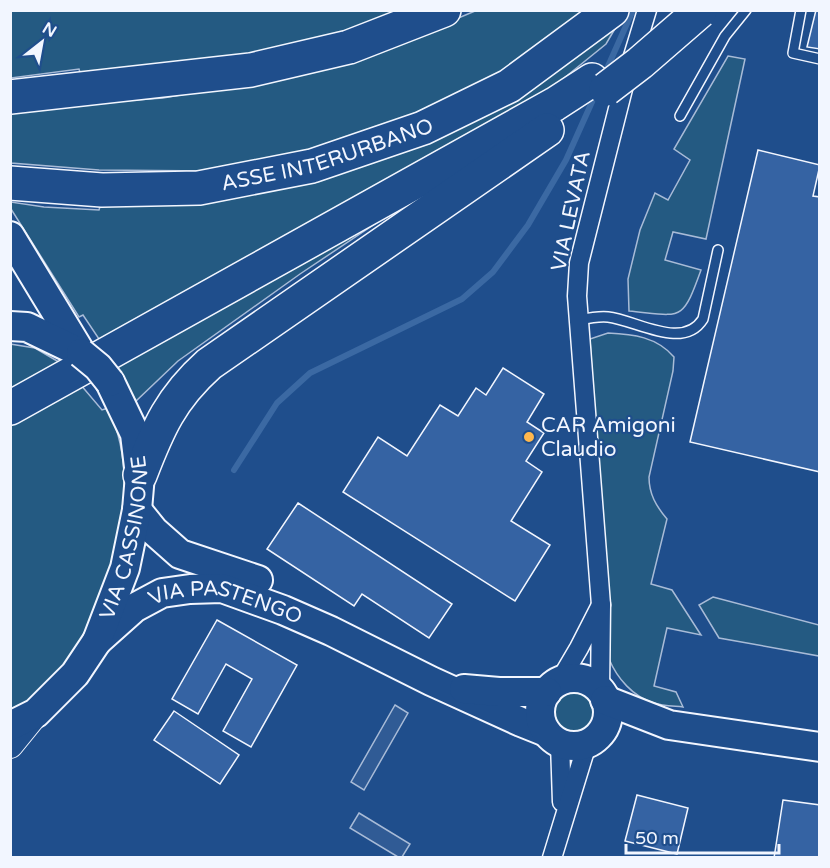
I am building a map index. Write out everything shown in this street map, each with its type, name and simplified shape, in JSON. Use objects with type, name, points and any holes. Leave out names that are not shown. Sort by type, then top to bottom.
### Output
[{"type":"highway","points":[[10,97],[251,70],[349,47],[444,10]]},
{"type":"highway","name":"ASSE INTERURBANO","points":[[10,183],[102,190],[199,188],[312,166],[423,128],[509,86],[612,10]]},
{"type":"highway","points":[[140,475],[161,423],[172,405],[192,379],[209,364],[599,85],[675,10]]},
{"type":"highway","points":[[10,408],[535,115],[640,63],[700,11]]},
{"type":"main road","name":"VIA CASSINONE","points":[[10,236],[81,353]]},
{"type":"main road","name":"VIA CASSINONE","points":[[10,326],[27,327],[81,353],[98,367],[110,382],[135,434],[140,475],[137,510],[125,568],[98,641],[75,674],[36,713],[10,745]]},
{"type":"main road","name":"VIA PASTENGO","points":[[137,510],[154,531],[180,554],[257,580],[291,599],[331,631]]},
{"type":"main road","name":"VIA PASTENGO","points":[[98,641],[134,608],[162,593],[222,588],[283,610],[331,631],[431,681],[521,722],[572,739]]},
{"type":"main road","points":[[669,724],[572,739],[540,716],[540,707],[553,687],[577,678],[594,685],[603,695],[669,724],[819,747]]},
{"type":"main road","name":"VIA PASTENGO","points":[[450,688],[499,692],[553,687]]},
{"type":"main road","points":[[572,739],[602,731],[608,716],[603,695]]},
{"type":"main road","name":"VIA CASSINONE","points":[[10,726],[36,713]]},
{"type":"street","name":"VIA LEVATA","points":[[603,695],[601,605],[577,296],[579,263],[622,89],[647,10]]},
{"type":"street","points":[[553,687],[576,655],[601,605]]},
{"type":"street","points":[[552,858],[561,822],[572,739]]},
{"type":"street","points":[[561,822],[572,739]]},
{"type":"lane","points":[[680,116],[725,36],[746,10]]},
{"type":"lane","points":[[801,10],[793,53],[819,59]]},
{"type":"lane","points":[[580,320],[608,316],[677,334],[690,332],[698,327],[703,319],[718,249]]},
{"type":"shaded area","points":[[10,11],[413,11],[298,49],[81,76],[79,69],[11,78]]},
{"type":"shaded area","points":[[475,11],[593,11],[512,66],[472,87],[382,128],[311,153],[211,171],[99,170],[11,163],[11,109],[163,98],[274,79],[382,50]]},
{"type":"shaded area","points":[[616,27],[606,44],[553,87],[103,345],[83,315],[79,317],[11,209],[11,202],[44,207],[99,210],[101,203],[244,194]]},
{"type":"shaded area","points":[[728,56],[745,59],[706,239],[673,232],[665,260],[701,270],[695,287],[684,308],[678,312],[660,314],[629,311],[628,279],[640,230],[655,193],[668,200],[690,160],[674,149]]},
{"type":"shaded area","points":[[451,173],[300,274],[178,361],[136,401],[114,364]]},
{"type":"shaded area","points":[[608,333],[644,338],[660,345],[674,357],[673,371],[649,477],[654,500],[667,519],[651,584],[672,590],[701,635],[667,628],[654,686],[676,692],[683,707],[657,704],[639,696],[621,680],[609,659],[590,339]]},
{"type":"shaded area","points":[[10,344],[35,348],[64,365],[11,395]]},
{"type":"shaded area","points":[[80,384],[102,410],[108,408],[118,434],[123,460],[124,488],[117,543],[110,570],[86,630],[62,672],[49,687],[11,712],[11,423]]},
{"type":"shaded area","points":[[713,597],[819,625],[819,656],[719,638],[699,605]]},
{"type":"shaded area","points":[[571,691],[580,692],[588,697],[593,705],[593,723],[588,731],[580,736],[571,737],[562,736],[554,731],[549,723],[548,714],[549,705],[554,697],[562,692]]},
{"type":"shaded area","points":[[395,705],[408,713],[364,790],[351,782]]},
{"type":"shaded area","points":[[359,813],[410,844],[402,857],[398,857],[350,828]]},
{"type":"building","points":[[816,10],[820,10],[820,49],[807,47]]},
{"type":"building","points":[[758,150],[820,165],[813,196],[820,197],[820,472],[690,442]]},
{"type":"building","points":[[503,368],[544,394],[527,422],[544,433],[526,461],[542,472],[511,521],[550,545],[515,601],[343,492],[378,437],[407,456],[440,405],[458,416],[476,388],[486,395]]},
{"type":"building","points":[[298,503],[452,604],[429,638],[362,594],[354,606],[267,549]]},
{"type":"building","points":[[217,620],[297,665],[251,747],[223,731],[252,679],[226,664],[198,714],[172,699]]},
{"type":"building","points":[[174,711],[239,755],[220,784],[154,740]]},
{"type":"building","points":[[637,795],[688,808],[677,854],[625,841]]},
{"type":"building","points":[[783,800],[820,805],[820,858],[774,858]]},
{"type":"waterway","points":[[605,73],[633,10]]},
{"type":"waterway","points":[[234,470],[277,403],[310,373],[462,299],[493,272],[528,225],[566,160],[596,93]]},
{"type":"place","name":"CAR Amigoni Claudio","points":[[529,437]]}]
